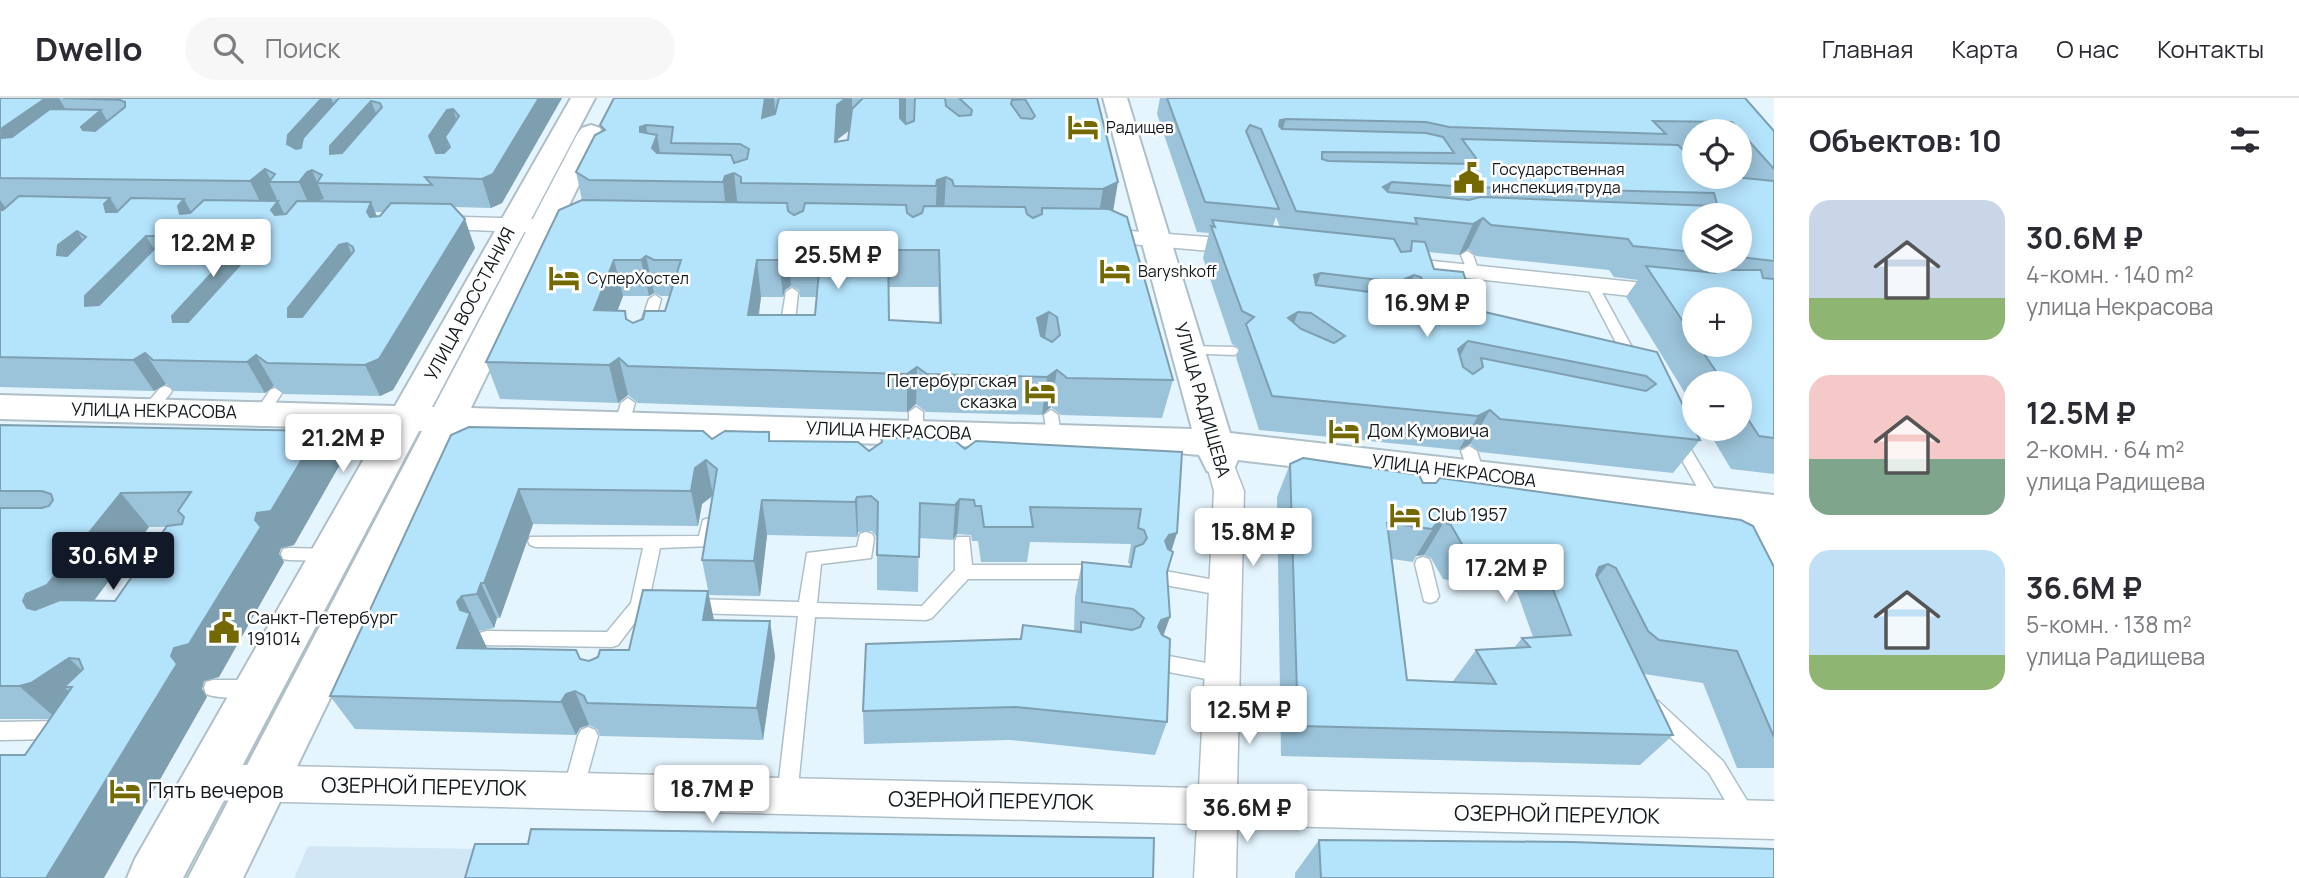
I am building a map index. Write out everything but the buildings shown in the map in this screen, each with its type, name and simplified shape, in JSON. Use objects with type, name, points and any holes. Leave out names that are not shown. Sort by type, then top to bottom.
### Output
[{"type":"street","name":"УЛИЦА ВОССТАНИЯ","points":[[215,878],[263,783],[423,428],[528,225],[583,98]]},
{"type":"street","name":"УЛИЦА ВОССТАНИЯ","points":[[528,225],[582,164],[610,98]]},
{"type":"street","name":"УЛИЦА РАДИЩЕВА","points":[[1109,99],[1156,239],[1229,491],[1215,878]]},
{"type":"street","points":[[409,223],[592,227]]},
{"type":"street","points":[[1068,235],[1156,239],[1266,250]]},
{"type":"street","points":[[1383,266],[1470,264],[1592,285],[1682,294]]},
{"type":"street","name":"УЛИЦА НЕКРАСОВА","points":[[0,407],[157,401],[268,403],[423,428],[625,413],[1053,425],[1217,452],[1753,521]]},
{"type":"street","name":"УЛИЦА НЕКРАСОВА","points":[[0,428],[423,428],[1472,462],[1753,521]]},
{"type":"street","name":"УЛИЦА ВОССТАНИЯ","points":[[154,878],[332,555],[423,428]]},
{"type":"street","name":"ОЗЕРНОЙ ПЕРЕУЛОК","points":[[207,782],[1760,820]]},
{"type":"lane","points":[[1592,285],[1642,378]]},
{"type":"lane","points":[[788,322],[792,292]]},
{"type":"lane","points":[[643,345],[655,299]]},
{"type":"lane","points":[[1188,350],[1234,351]]},
{"type":"lane","points":[[1669,424],[1753,521]]},
{"type":"lane","points":[[536,541],[706,542],[713,504]]},
{"type":"lane","points":[[787,797],[813,558],[865,553],[866,537]]},
{"type":"lane","points":[[678,606],[926,613],[964,572],[963,541]]},
{"type":"lane","points":[[606,662],[612,640],[645,605],[653,542]]},
{"type":"lane","points":[[289,554],[332,555]]},
{"type":"lane","points":[[1423,564],[1430,596]]},
{"type":"lane","points":[[964,572],[1114,572]]},
{"type":"lane","points":[[1165,578],[1226,589]]},
{"type":"lane","points":[[486,638],[612,640]]},
{"type":"lane","points":[[1158,662],[1222,674]]},
{"type":"lane","points":[[213,688],[259,688]]},
{"type":"lane","points":[[1638,696],[1716,767],[1760,820]]},
{"type":"lane","points":[[0,731],[53,732],[75,725]]},
{"type":"lane","points":[[573,791],[588,736]]},
{"type":"shaded area","points":[[308,846],[543,850],[798,878],[294,878]]},
{"type":"place","name":"Радищев","points":[[1083,127]]},
{"type":"place","name":"Государственная инспекция труда","points":[[1469,178]]},
{"type":"place","name":"Baryshkoff","points":[[1115,271]]},
{"type":"place","name":"СуперХостел","points":[[564,278]]},
{"type":"place","name":"Петербургская сказка","points":[[1040,391]]},
{"type":"place","name":"Дом Кумовича","points":[[1344,431]]},
{"type":"place","name":"Club 1957","points":[[1405,515]]},
{"type":"place","name":"Санкт-Петербург 191014","points":[[224,628]]},
{"type":"place","name":"Пять вечеров","points":[[125,791]]}]
